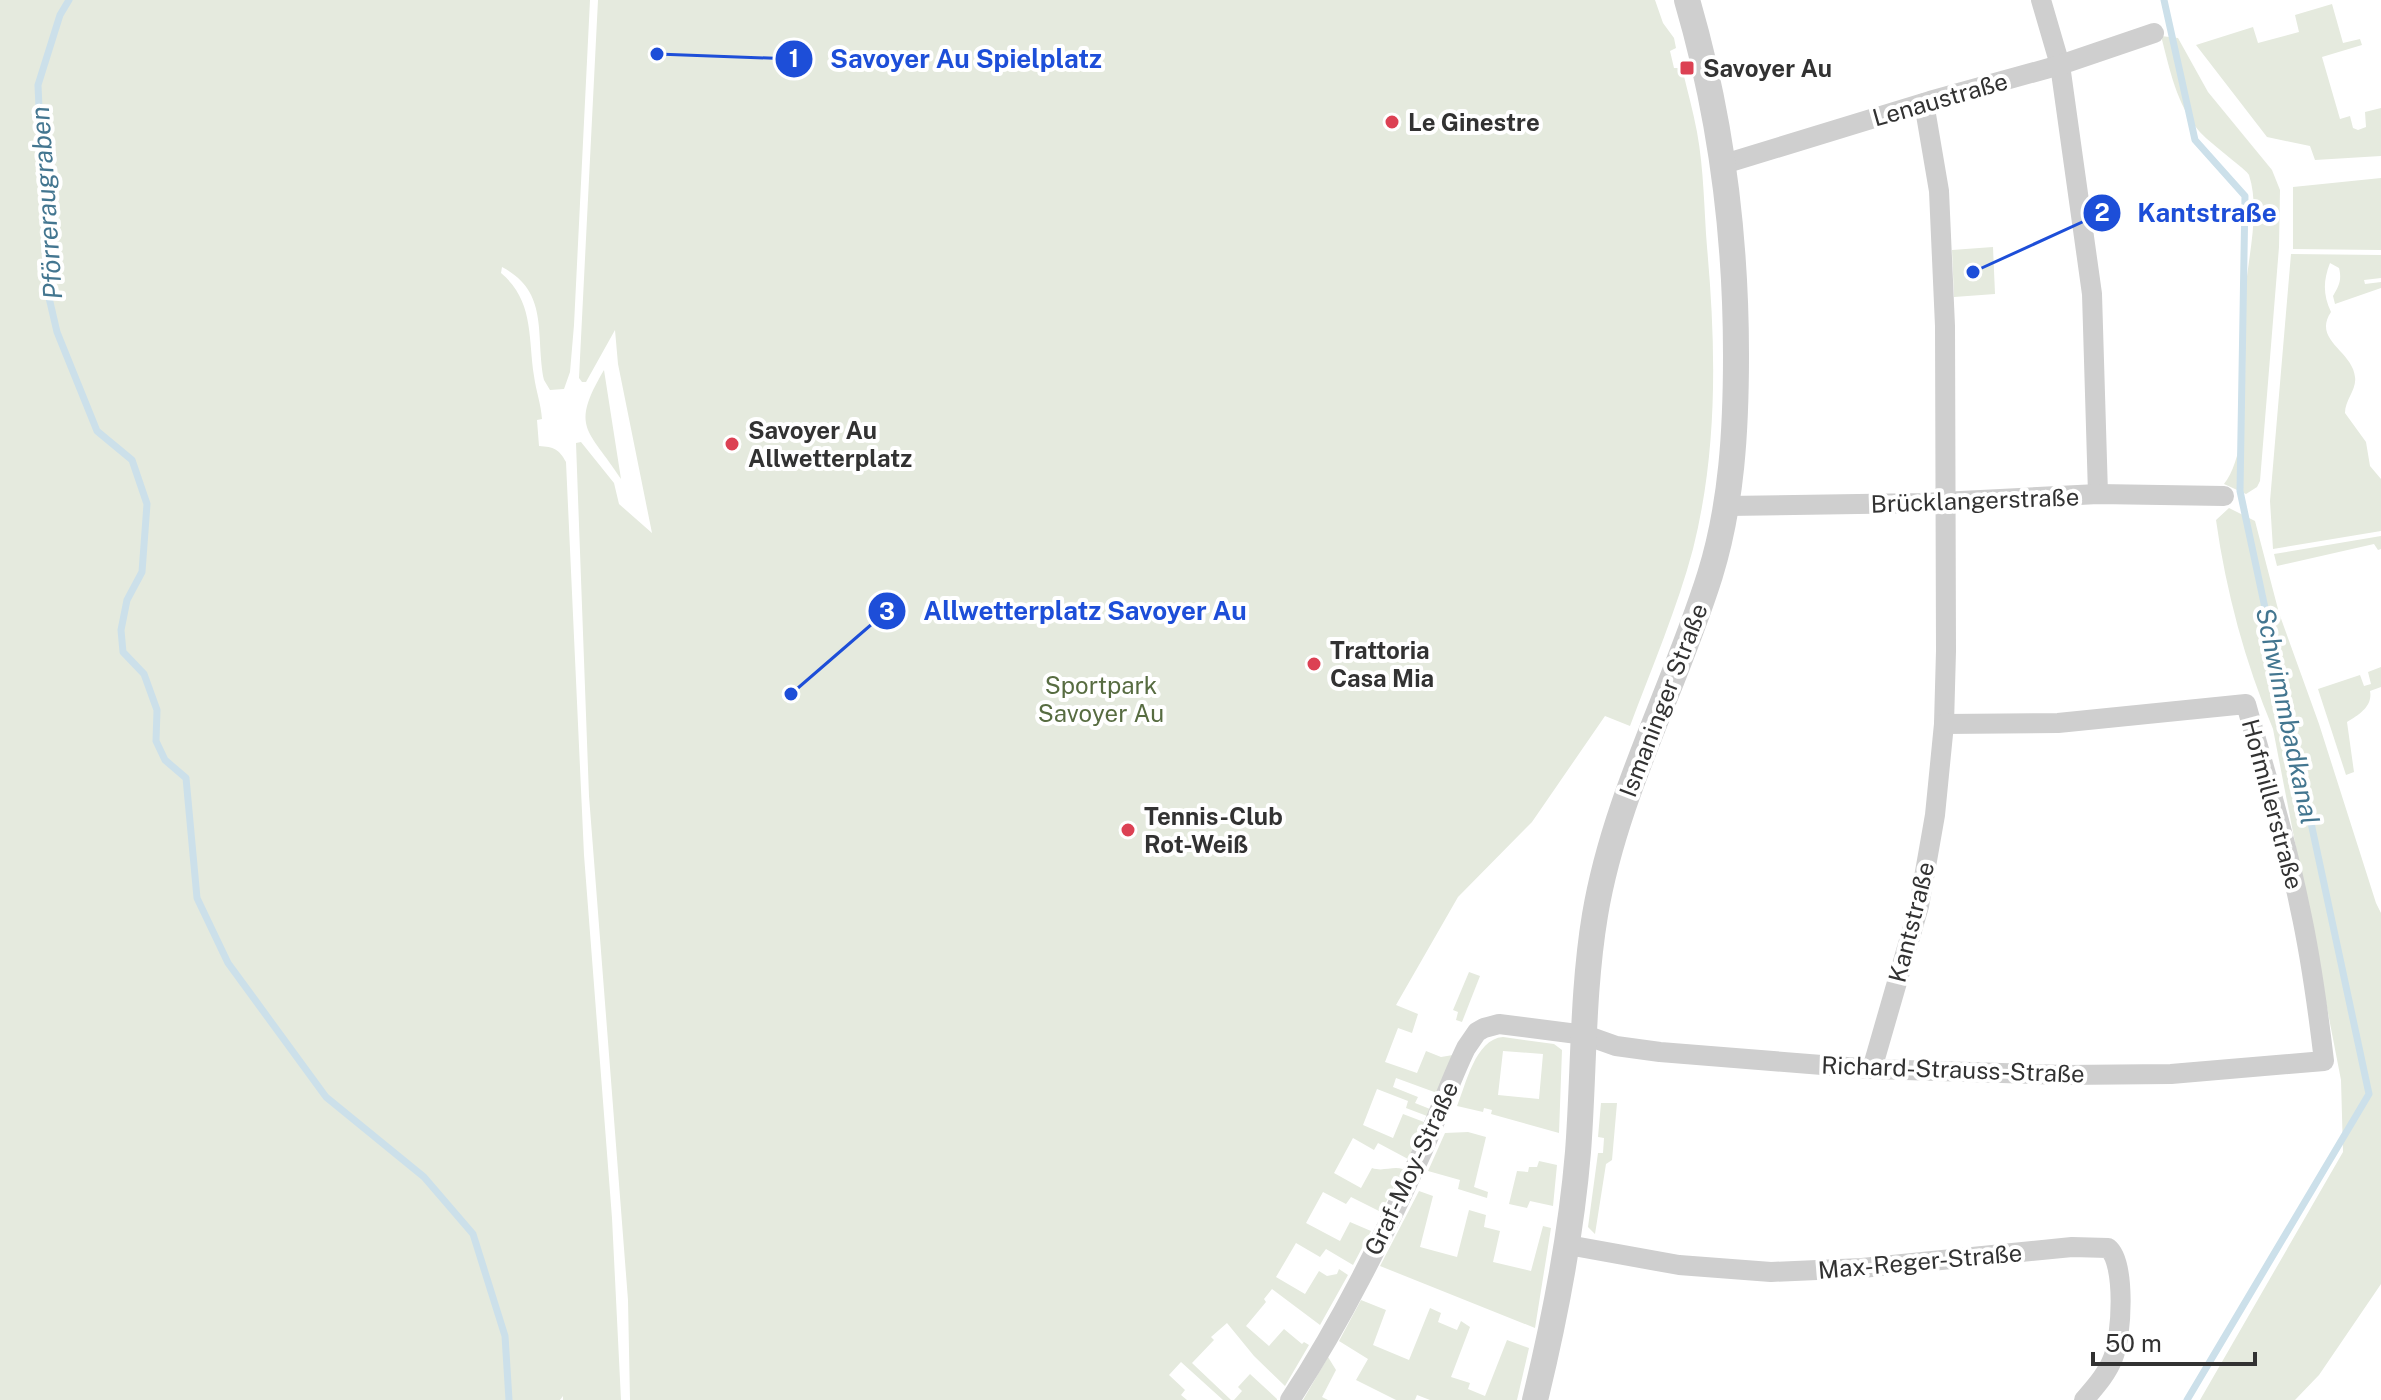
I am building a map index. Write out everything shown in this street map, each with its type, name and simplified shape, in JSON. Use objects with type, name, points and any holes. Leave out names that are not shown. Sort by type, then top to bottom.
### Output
[{"type":"street","name":"Ismaninger Straße","points":[[1535,1400],[1568,1245],[1578,1154],[1588,972],[1595,915],[1612,835],[1693,623],[1714,561],[1727,506],[1736,402],[1734,260],[1724,164],[1698,37],[1687,0]]},
{"type":"street","points":[[2041,0],[2060,65],[2092,294],[2098,494]]},
{"type":"street","name":"Lenaustraße","points":[[1724,164],[2060,65],[2154,33]]},
{"type":"street","name":"Kantstraße","points":[[1872,1069],[1919,906],[1935,815],[1944,724],[1945,326],[1939,191],[1924,103]]},
{"type":"street","name":"Brücklangerstraße","points":[[1727,506],[1945,502],[2098,494],[2224,496]]},
{"type":"street","name":"Hofmillerstraße","points":[[1944,724],[2058,723],[2246,704],[2301,909],[2324,1061]]},
{"type":"street","name":"Graf-Moy-Straße","points":[[1290,1400],[1315,1362],[1365,1269],[1411,1177],[1471,1039],[1484,1028],[1499,1024],[1585,1035]]},
{"type":"street","name":"Richard-Strauss-Straße","points":[[1585,1035],[1616,1046],[1660,1052],[1872,1069],[2065,1075],[2171,1074],[2324,1061]]},
{"type":"street","name":"Max-Reger-Straße","points":[[1568,1245],[1679,1265],[1771,1272],[1862,1268],[2072,1247],[2108,1248],[2117,1259],[2120,1272],[2118,1343],[2108,1368],[2084,1400]]},
{"type":"green space","points":[[0,0],[590,0],[574,325],[570,372],[564,389],[550,390],[544,380],[538,316],[528,289],[502,267],[501,273],[519,295],[528,320],[542,419],[537,420],[539,446],[556,450],[566,462],[584,855],[612,1218],[621,1400],[563,1400],[563,1396],[560,1400],[0,1400]]},
{"type":"green space","name":"Sportpark Savoyer Au","points":[[598,0],[1655,0],[1663,23],[1674,38],[1676,48],[1670,51],[1674,68],[1682,68],[1701,161],[1713,361],[1707,474],[1687,571],[1630,726],[1605,716],[1532,822],[1458,897],[1396,1005],[1418,1014],[1412,1033],[1398,1028],[1385,1062],[1417,1073],[1426,1051],[1441,1057],[1453,1055],[1437,1093],[1396,1078],[1393,1087],[1418,1097],[1415,1103],[1430,1109],[1427,1116],[1406,1108],[1408,1101],[1377,1089],[1363,1125],[1393,1138],[1403,1114],[1424,1122],[1408,1159],[1378,1143],[1374,1150],[1353,1138],[1334,1173],[1361,1188],[1372,1168],[1403,1169],[1381,1212],[1351,1197],[1346,1204],[1323,1192],[1306,1223],[1340,1241],[1350,1222],[1371,1231],[1353,1265],[1326,1249],[1320,1257],[1296,1243],[1276,1277],[1305,1294],[1319,1271],[1327,1276],[1337,1274],[1339,1269],[1348,1275],[1320,1325],[1272,1289],[1264,1299],[1266,1302],[1246,1326],[1269,1346],[1284,1329],[1302,1344],[1309,1345],[1285,1386],[1254,1356],[1227,1323],[1211,1337],[1214,1340],[1192,1363],[1231,1400],[1223,1400],[1181,1362],[1169,1375],[1185,1390],[1181,1395],[1187,1400],[630,1400],[628,1300],[589,796],[576,443],[581,442],[614,483],[619,504],[652,533],[618,364],[615,330],[586,382],[579,378]]},
{"type":"green space","points":[[2332,4],[2343,43],[2360,39],[2362,45],[2322,57],[2340,119],[2350,116],[2353,128],[2358,130],[2366,127],[2365,112],[2381,108],[2381,156],[2315,160],[2310,146],[2267,137],[2196,45],[2253,27],[2258,43],[2299,32],[2295,15]]},
{"type":"green space","points":[[2161,36],[2178,38],[2208,92],[2272,170],[2280,190],[2279,247],[2260,481],[2246,494],[2224,484],[2233,468],[2243,422],[2245,297],[2254,220],[2252,189],[2247,172],[2203,136],[2191,120],[2175,86]]},
{"type":"green space","points":[[2381,178],[2381,250],[2293,249],[2293,187]]},
{"type":"green space","points":[[1993,247],[1995,294],[1954,297],[1952,250]]},
{"type":"green space","points":[[2291,254],[2381,255],[2381,278],[2364,280],[2365,284],[2381,282],[2381,288],[2335,304],[2333,296],[2340,272],[2330,263],[2325,288],[2331,312],[2326,330],[2353,368],[2355,377],[2345,413],[2366,442],[2370,466],[2381,479],[2381,531],[2273,549],[2270,501]]},
{"type":"green space","points":[[604,370],[621,479],[587,428],[587,405]]},
{"type":"green space","points":[[2229,508],[2255,521],[2279,613],[2381,913],[2381,1284],[2319,1375],[2295,1400],[2200,1400],[2343,1152],[2341,1080],[2273,729],[2245,652],[2220,547],[2216,520]]},
{"type":"green space","points":[[2381,536],[2381,549],[2378,550],[2374,544],[2277,566],[2274,554]]},
{"type":"green space","points":[[2381,667],[2381,687],[2370,691],[2367,706],[2347,722],[2354,772],[2346,775],[2318,689],[2360,675],[2364,686],[2371,684],[2368,672]]},
{"type":"green space","points":[[1469,972],[1480,976],[1462,1022],[1456,1020],[1458,1012],[1453,1010]]},
{"type":"green space","points":[[1503,1037],[1554,1044],[1562,1050],[1559,1133],[1491,1114],[1492,1110],[1484,1108],[1483,1112],[1457,1106],[1473,1064],[1493,1040]],"holes":[[[1503,1051],[1543,1054],[1539,1099],[1498,1095]]]},
{"type":"green space","points":[[1601,1103],[1617,1103],[1612,1160],[1606,1164],[1595,1234],[1588,1227],[1598,1153],[1603,1153],[1604,1138],[1598,1137]]},
{"type":"green space","points":[[1468,1132],[1486,1137],[1474,1187],[1488,1192],[1487,1198],[1458,1189],[1460,1180],[1428,1171],[1445,1133]]},
{"type":"green space","points":[[1539,1161],[1557,1165],[1553,1206],[1530,1201],[1527,1208],[1509,1204],[1517,1171],[1528,1172],[1529,1167],[1537,1167]]},
{"type":"green space","points":[[1419,1191],[1433,1196],[1420,1247],[1457,1257],[1469,1210],[1486,1215],[1484,1227],[1500,1231],[1493,1262],[1531,1271],[1543,1226],[1551,1228],[1535,1328],[1380,1266]]},
{"type":"green space","points":[[1361,1300],[1386,1310],[1373,1345],[1409,1360],[1430,1308],[1441,1313],[1438,1322],[1457,1330],[1461,1321],[1470,1327],[1451,1377],[1470,1383],[1468,1389],[1485,1396],[1507,1340],[1529,1348],[1517,1400],[1430,1400],[1417,1395],[1415,1400],[1396,1400],[1356,1380],[1368,1359],[1339,1341]]},
{"type":"green space","points":[[1328,1357],[1336,1370],[1322,1397],[1328,1400],[1303,1400]]},
{"type":"green space","points":[[1250,1374],[1277,1400],[1234,1400],[1242,1391],[1238,1387]]},
{"type":"waterway","name":"Pförreraugraben","points":[[69,0],[60,15],[38,85],[47,289],[57,332],[97,431],[132,460],[147,504],[142,572],[127,600],[121,630],[123,652],[144,674],[157,710],[156,741],[165,760],[186,778],[197,898],[228,963],[326,1097],[424,1177],[473,1234],[505,1336],[509,1400]]},
{"type":"waterway","name":"Schwimmbadkanal","points":[[2164,0],[2195,140],[2245,196],[2240,491],[2369,1094],[2187,1400]]},
{"type":"place","name":"Savoyer Au Spielplatz","points":[[657,54]]},
{"type":"place","name":"Savoyer Au","points":[[1687,68]]},
{"type":"place","name":"Le Ginestre","points":[[1392,122]]},
{"type":"place","name":"Kantstraße","points":[[1973,272]]},
{"type":"place","name":"Savoyer Au Allwetterplatz","points":[[732,444]]},
{"type":"place","name":"Trattoria Casa Mia","points":[[1314,664]]},
{"type":"place","name":"Allwetterplatz Savoyer Au","points":[[791,694]]},
{"type":"place","name":"Tennis-Club Rot-Weiß","points":[[1128,830]]}]
